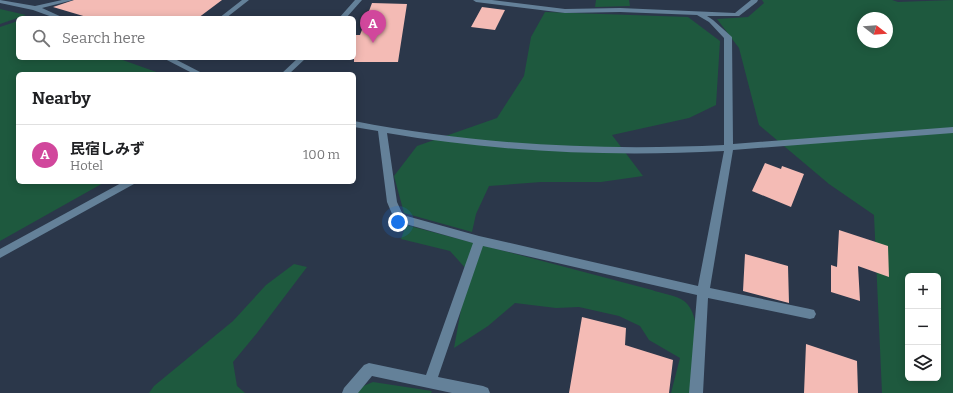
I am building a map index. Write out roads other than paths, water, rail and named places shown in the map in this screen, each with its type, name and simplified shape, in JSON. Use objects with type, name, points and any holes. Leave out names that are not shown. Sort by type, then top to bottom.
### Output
[{"type":"street","points":[[35,8],[70,0]]},
{"type":"street","points":[[225,16],[246,0]]},
{"type":"street","points":[[344,16],[359,0]]},
{"type":"street","points":[[476,0],[565,11],[620,7],[699,14],[737,15],[755,2],[754,0]]},
{"type":"street","points":[[0,1],[35,8],[58,16]]},
{"type":"street","points":[[696,393],[703,293],[729,148],[728,37],[712,21],[699,14]]},
{"type":"street","points":[[173,60],[196,72]]},
{"type":"street","points":[[287,72],[300,60]]},
{"type":"street","points":[[356,124],[382,130],[476,142],[575,150],[680,150],[729,148],[953,130]]},
{"type":"street","points":[[382,130],[392,202],[400,218],[436,230],[703,293],[810,314]]},
{"type":"street","points":[[0,254],[127,184]]},
{"type":"street","points":[[430,382],[480,240]]},
{"type":"street","points":[[349,393],[369,369],[482,393]]},
{"type":"place","name":"民宿しみず","points":[[373,43]]}]
